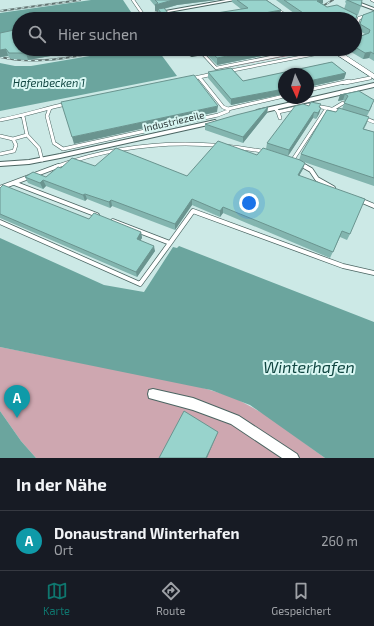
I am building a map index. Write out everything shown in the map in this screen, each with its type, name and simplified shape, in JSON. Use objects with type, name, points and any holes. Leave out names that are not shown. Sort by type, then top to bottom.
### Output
[{"type":"main road","points":[[262,0],[280,12]]},
{"type":"main road","points":[[269,0],[286,12]]},
{"type":"main road","points":[[346,56],[373,76]]},
{"type":"street","points":[[166,12],[234,0]]},
{"type":"street","points":[[349,0],[374,9]]},
{"type":"street","points":[[366,16],[374,13]]},
{"type":"street","points":[[249,114],[276,110],[374,85]]},
{"type":"street","name":"Industriezeile","points":[[0,164],[42,160],[231,118]]},
{"type":"street","points":[[153,394],[193,404],[235,420],[293,458]]},
{"type":"lane","points":[[133,0],[141,12]]},
{"type":"lane","points":[[362,18],[366,16]]},
{"type":"lane","points":[[204,56],[216,68],[275,56]]},
{"type":"lane","points":[[228,71],[302,56]]},
{"type":"lane","points":[[184,80],[221,73]]},
{"type":"lane","points":[[343,82],[350,83],[373,76]]},
{"type":"lane","points":[[199,77],[223,107],[228,109]]},
{"type":"lane","points":[[314,89],[349,81]]},
{"type":"lane","points":[[51,107],[48,112],[48,116],[54,143],[58,148],[63,149],[218,115],[228,111],[228,109],[278,97]]},
{"type":"lane","points":[[0,120],[23,116],[29,112],[74,103]]},
{"type":"lane","points":[[333,109],[343,103]]},
{"type":"lane","points":[[280,118],[276,110],[309,105],[333,109],[347,114]]},
{"type":"lane","points":[[292,161],[327,108]]},
{"type":"lane","points":[[23,116],[27,135],[39,148],[42,160]]},
{"type":"lane","points":[[360,118],[374,122]]},
{"type":"lane","points":[[0,136],[13,139],[27,135]]},
{"type":"lane","points":[[0,154],[14,151],[16,145],[13,139]]},
{"type":"lane","points":[[0,188],[81,159],[162,143],[214,143],[271,154]]},
{"type":"lane","points":[[287,159],[311,170],[317,179],[341,192]]},
{"type":"lane","points":[[14,183],[103,217]]},
{"type":"lane","points":[[354,197],[374,206]]},
{"type":"lane","points":[[0,222],[140,284],[193,211],[343,266],[374,273]]},
{"type":"lane","points":[[111,220],[170,243]]},
{"type":"shaded area","points":[[283,56],[289,56],[209,71]]},
{"type":"shaded area","points":[[0,347],[190,384],[233,397],[266,415],[325,458],[36,458],[21,441],[0,411]]},
{"type":"water","points":[[91,0],[123,0],[131,12],[12,12],[12,33],[0,35],[0,13]]},
{"type":"water","name":"Hafenbecken 1","points":[[90,56],[162,56],[177,76],[0,111],[0,63],[15,66],[31,66]]},
{"type":"water","name":"Winterhafen","points":[[0,238],[104,285],[144,292],[173,247],[177,248],[179,246],[374,322],[374,458],[325,458],[250,405],[211,390],[0,347]]},
{"type":"water","points":[[0,411],[21,441],[36,458],[0,458]]},
{"type":"building","points":[[155,0],[173,0],[155,5],[158,3]]},
{"type":"building","points":[[237,0],[266,0],[281,10],[270,12],[223,12],[248,8]]},
{"type":"building","points":[[284,0],[319,0],[317,1],[327,7],[337,5],[351,12],[302,12]]},
{"type":"building","points":[[347,0],[362,0],[361,6]]},
{"type":"building","points":[[164,8],[167,12],[160,12],[158,9]]},
{"type":"building","points":[[374,11],[374,54],[371,52],[365,53],[362,51],[362,36],[369,33],[370,30],[362,25],[363,15]]},
{"type":"building","points":[[12,30],[12,53],[9,53],[6,49],[0,50],[0,33]]},
{"type":"building","points":[[215,56],[227,56],[217,58]]},
{"type":"building","points":[[332,62],[346,73],[314,80],[314,68],[304,68]]},
{"type":"building","points":[[231,68],[243,81],[278,74],[278,90],[231,99],[208,72]]},
{"type":"building","points":[[194,75],[218,106],[72,137],[61,102]]},
{"type":"building","points":[[359,91],[374,100],[369,111],[344,103],[348,96],[345,94],[340,95]]},
{"type":"building","points":[[314,103],[321,104],[319,107],[321,108],[318,113],[314,112],[289,150],[267,143],[295,106],[303,104],[309,106]]},
{"type":"building","points":[[268,107],[243,137],[205,124],[236,115]]},
{"type":"building","points":[[339,108],[369,117],[363,129],[374,132],[374,178],[301,154],[327,110],[336,112]]},
{"type":"building","points":[[218,141],[257,155],[263,148],[300,160],[305,163],[298,175],[365,199],[350,234],[342,231],[333,252],[223,207],[220,211],[192,199],[175,224],[111,200],[109,202],[85,194],[83,195],[43,180],[40,183],[25,177],[33,172],[46,177],[58,167],[61,168],[72,158],[95,166],[116,148],[187,176]]},
{"type":"building","points":[[3,185],[89,219],[94,213],[141,232],[137,239],[154,246],[136,272],[0,214],[0,188]]},
{"type":"building","points":[[184,411],[218,432],[206,458],[159,458]]},
{"type":"railway","points":[[0,11],[80,0]]},
{"type":"railway","points":[[310,12],[333,0]]},
{"type":"railway","points":[[0,57],[29,61],[77,56]]},
{"type":"place","name":"Donaustrand Winterhafen","points":[[17,418]]}]
